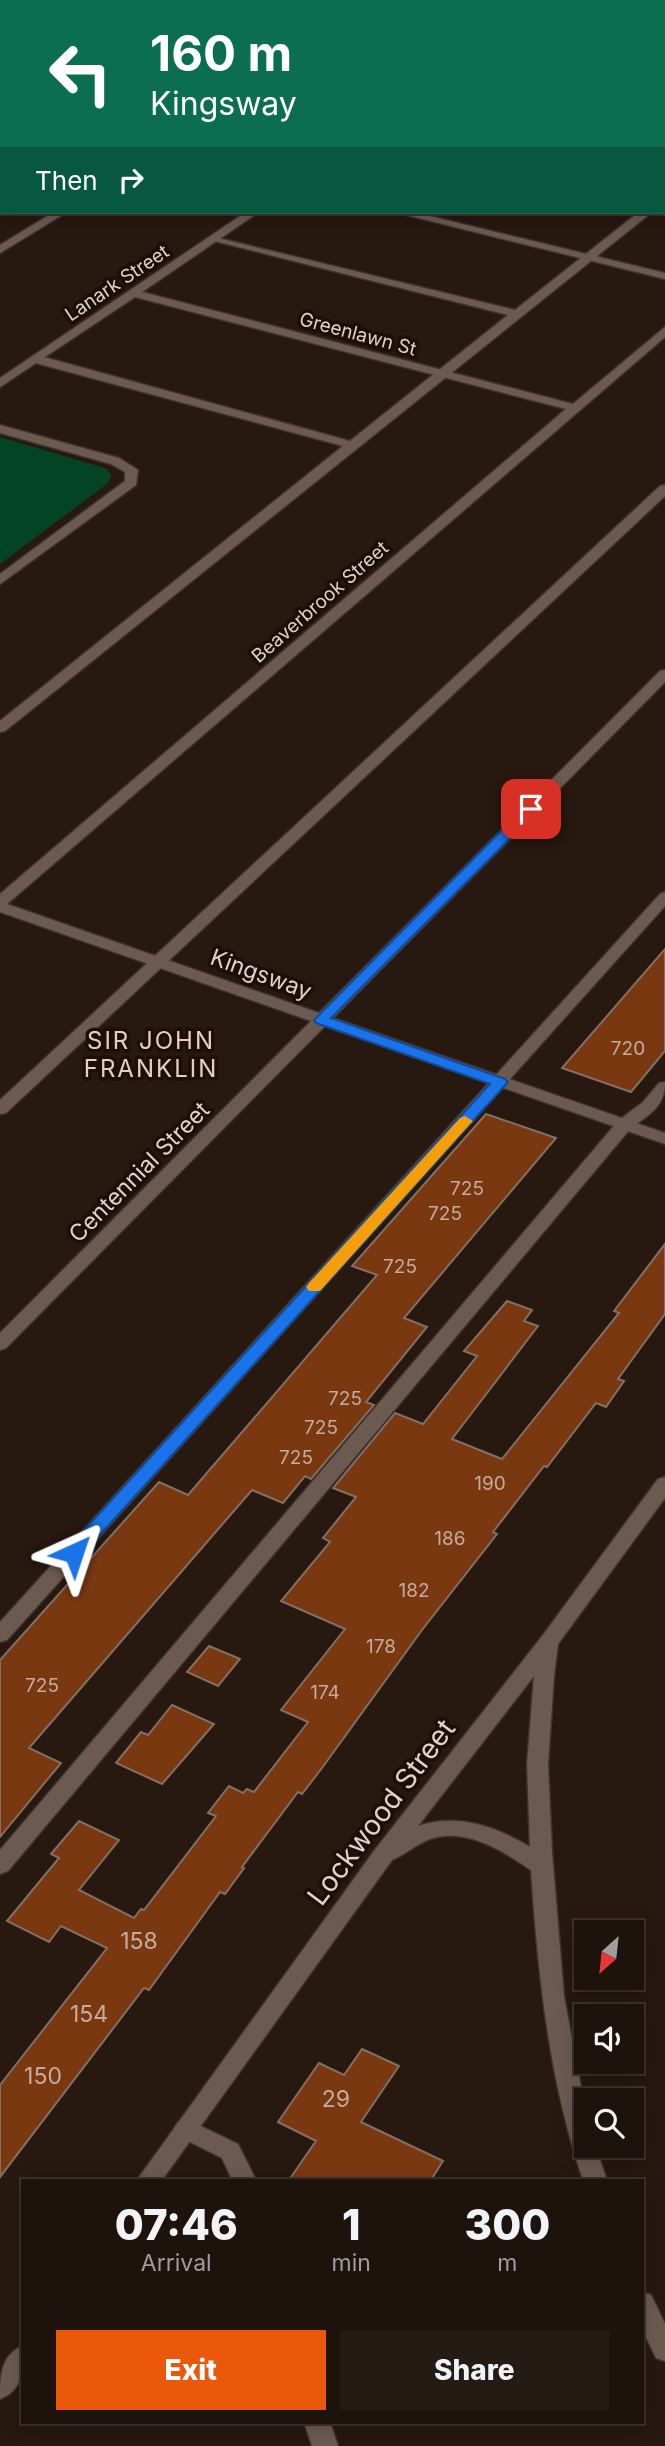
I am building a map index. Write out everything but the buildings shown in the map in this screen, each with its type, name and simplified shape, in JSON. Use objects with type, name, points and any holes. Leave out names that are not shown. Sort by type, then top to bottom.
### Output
[{"type":"street","points":[[0,250],[58,214]]},
{"type":"street","name":"Lanark Street","points":[[0,383],[250,214]]},
{"type":"street","points":[[408,214],[665,275]]},
{"type":"street","points":[[0,728],[643,214]]},
{"type":"street","points":[[214,238],[517,314]]},
{"type":"street","name":"Greenlawn St","points":[[133,293],[575,408]]},
{"type":"street","name":"Beaverbrook Street","points":[[0,904],[665,331]]},
{"type":"street","points":[[36,359],[352,445]]},
{"type":"street","points":[[0,429],[115,461],[132,470],[131,482],[0,580]]},
{"type":"street","points":[[0,1109],[665,489]]},
{"type":"street","name":"Centennial Street","points":[[0,1344],[665,674]]},
{"type":"street","points":[[0,1634],[665,897]]},
{"type":"street","name":"Kingsway","points":[[0,904],[321,1020],[665,1139]]},
{"type":"street","points":[[0,1865],[624,1125],[649,1106],[665,1087]]},
{"type":"street","name":"Lockwood Street","points":[[150,2179],[382,1857],[550,1640],[665,1484]]},
{"type":"street","points":[[550,1640],[537,1727],[536,1765],[541,1865],[553,2004],[580,2135],[595,2179]]},
{"type":"street","points":[[382,1857],[426,1832],[461,1829],[512,1845],[541,1865]]},
{"type":"street","points":[[186,2129],[230,2151],[244,2179]]},
{"type":"street","points":[[644,2307],[665,2350]]},
{"type":"street","points":[[0,2388],[21,2360]]},
{"type":"street","points":[[318,2424],[325,2446]]},
{"type":"green space","points":[[0,437],[105,468],[112,475],[107,484],[0,564]]},
{"type":"slow traffic","points":[[314,1287],[465,1121]]},
{"type":"district","name":"SIR JOHN FRANKLIN","points":[[151,1054]]},
{"type":"route","points":[[74,1553],[500,1082],[321,1020],[531,809]]}]
